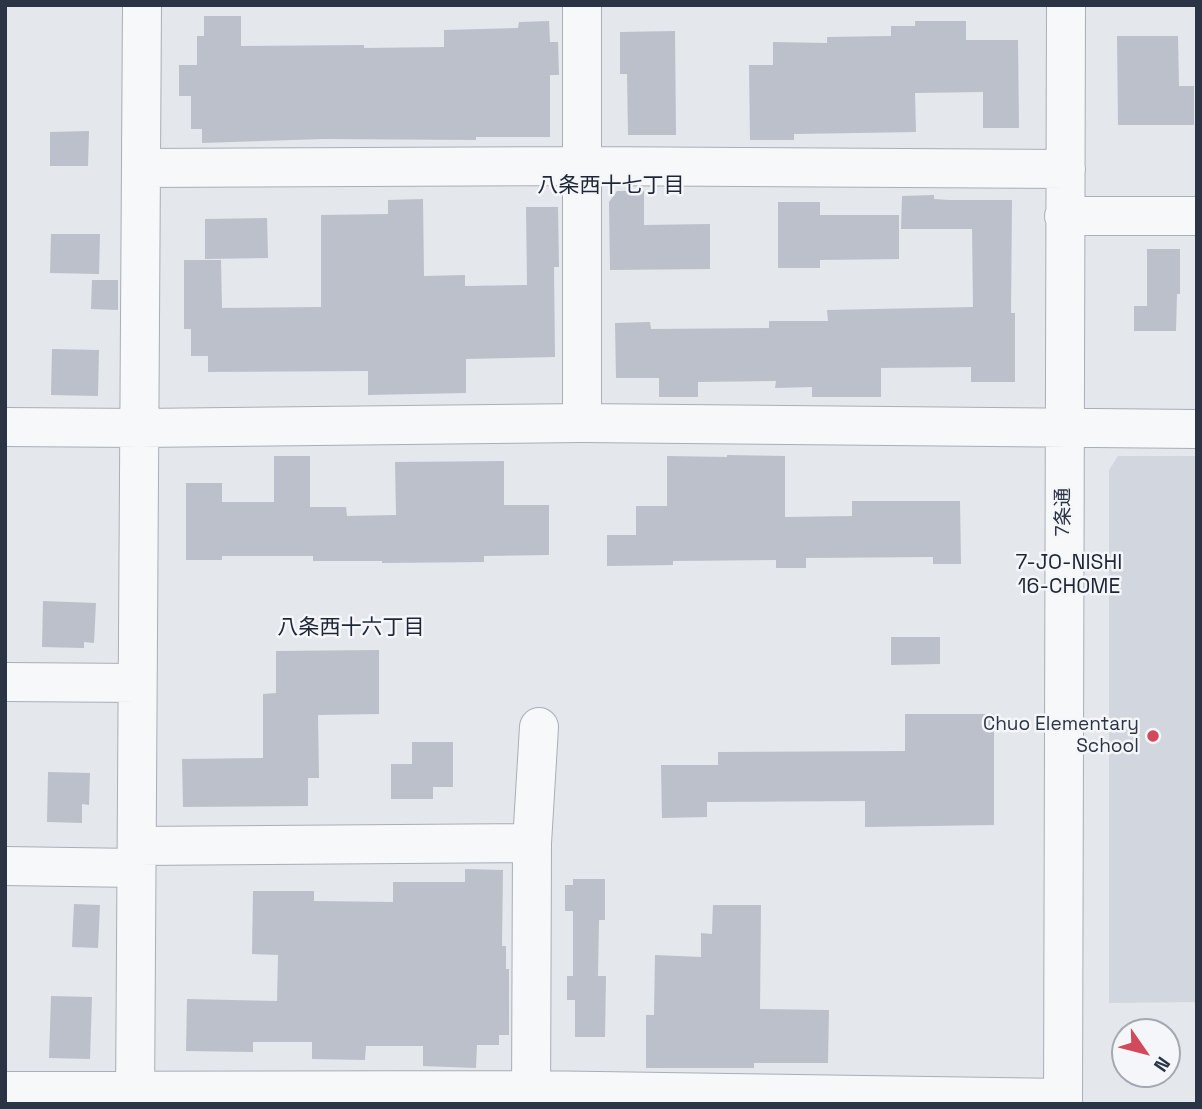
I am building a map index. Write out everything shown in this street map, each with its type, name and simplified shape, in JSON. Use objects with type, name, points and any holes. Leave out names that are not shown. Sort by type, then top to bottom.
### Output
[{"type":"street","points":[[135,1098],[142,5]]},
{"type":"street","points":[[582,5],[582,423]]},
{"type":"street","name":"7条通","points":[[1063,1101],[1066,5]]},
{"type":"street","points":[[142,168],[582,166],[1066,169]]},
{"type":"street","points":[[1064,216],[1197,216]]},
{"type":"street","points":[[5,427],[582,423],[1197,429]]},
{"type":"street","points":[[5,682],[137,683]]},
{"type":"street","points":[[531,1097],[532,843],[539,727]]},
{"type":"street","points":[[5,866],[136,857],[532,843]]},
{"type":"street","points":[[5,1091],[135,1098],[531,1097],[1063,1101]]},
{"type":"shaded area","name":"Chuo Elementary School","points":[[1118,456],[1197,456],[1197,1002],[1109,1003],[1109,470]]},
{"type":"building","points":[[204,16],[241,16],[241,46],[364,45],[364,48],[444,47],[444,30],[518,28],[519,22],[549,21],[550,42],[558,42],[559,75],[550,75],[550,137],[202,143],[202,129],[191,129],[191,96],[179,96],[179,65],[197,65],[197,36],[204,36]]},
{"type":"building","points":[[915,21],[966,21],[966,40],[1018,40],[1019,128],[983,128],[983,92],[915,93],[916,132],[794,134],[794,140],[750,140],[749,65],[773,65],[773,42],[827,43],[827,37],[891,36],[891,26],[915,26]]},
{"type":"building","points":[[675,31],[676,135],[628,135],[627,74],[620,74],[620,32]]},
{"type":"building","points":[[1117,36],[1178,36],[1179,86],[1194,86],[1194,125],[1118,125]]},
{"type":"building","points":[[89,131],[88,166],[50,166],[50,132]]},
{"type":"building","points":[[617,191],[644,191],[644,225],[710,224],[710,269],[610,270],[609,202]]},
{"type":"building","points":[[934,195],[934,199],[949,200],[1012,200],[1011,313],[1015,313],[1015,382],[971,382],[971,367],[881,368],[881,397],[812,397],[812,387],[775,388],[776,381],[698,382],[698,397],[659,397],[659,378],[616,378],[615,323],[650,322],[651,329],[769,328],[769,321],[828,321],[827,310],[973,307],[972,229],[901,229],[902,196]]},
{"type":"building","points":[[423,199],[424,276],[465,275],[465,286],[527,285],[526,207],[558,207],[559,267],[554,267],[555,357],[466,359],[466,393],[368,395],[368,371],[208,372],[208,356],[191,356],[191,329],[184,329],[184,260],[221,260],[222,308],[321,307],[321,215],[388,214],[388,200]]},
{"type":"building","points":[[778,202],[820,202],[820,215],[899,215],[899,259],[820,260],[820,268],[778,268]]},
{"type":"building","points":[[267,218],[268,258],[205,259],[205,219]]},
{"type":"building","points":[[51,234],[100,234],[99,274],[50,273]]},
{"type":"building","points":[[1147,249],[1180,249],[1180,294],[1177,294],[1176,331],[1134,331],[1134,306],[1147,306]]},
{"type":"building","points":[[92,280],[118,280],[118,310],[91,309]]},
{"type":"building","points":[[52,349],[99,350],[98,396],[51,395]]},
{"type":"building","points":[[274,456],[310,456],[310,507],[346,507],[347,516],[396,515],[395,462],[504,461],[504,505],[549,505],[549,555],[484,556],[484,562],[313,561],[313,556],[222,556],[222,560],[186,560],[186,483],[222,483],[222,502],[274,502]]},
{"type":"building","points":[[667,456],[785,456],[785,517],[852,516],[852,501],[960,501],[961,564],[933,564],[933,557],[806,558],[806,568],[776,568],[776,560],[673,561],[673,565],[607,566],[607,535],[636,535],[636,506],[667,506]]},
{"type":"building","points":[[43,601],[96,603],[94,643],[84,642],[84,648],[42,647]]},
{"type":"building","points":[[891,637],[940,637],[940,664],[891,665]]},
{"type":"building","points":[[379,650],[379,714],[318,715],[319,778],[308,778],[308,806],[183,807],[182,759],[263,758],[263,694],[276,693],[276,651]]},
{"type":"building","points":[[905,714],[994,714],[994,825],[865,827],[865,801],[707,802],[707,817],[662,818],[661,765],[718,765],[718,752],[905,751]]},
{"type":"building","points":[[412,742],[453,742],[453,787],[433,787],[433,799],[391,799],[391,764],[412,764]]},
{"type":"building","points":[[48,772],[90,773],[89,805],[82,804],[82,823],[47,822]]},
{"type":"building","points":[[465,869],[503,870],[502,946],[506,946],[506,969],[509,969],[509,1035],[499,1035],[499,1045],[477,1045],[476,1068],[423,1066],[423,1046],[366,1046],[365,1060],[312,1059],[312,1042],[253,1042],[253,1052],[186,1051],[187,999],[277,1001],[278,955],[252,954],[253,891],[314,891],[314,901],[393,902],[393,882],[465,882]]},
{"type":"building","points":[[573,879],[605,879],[605,920],[599,920],[598,976],[606,976],[605,1037],[575,1037],[575,1000],[567,1000],[567,976],[573,976],[573,911],[565,911],[565,885],[573,885]]},
{"type":"building","points":[[74,904],[100,905],[98,948],[72,947]]},
{"type":"building","points":[[713,905],[761,905],[760,1009],[829,1010],[828,1063],[754,1063],[754,1068],[646,1068],[646,1015],[654,1015],[655,955],[701,957],[701,933],[712,934]]},
{"type":"building","points":[[51,996],[92,997],[90,1059],[49,1058]]},
{"type":"place","name":"Chuo Elementary School","points":[[1153,736]]},
{"type":"district","name":"八条西十七丁目","points":[[611,186]]},
{"type":"district","name":"7-JO-NISHI 16-CHOME","points":[[1069,575]]},
{"type":"district","name":"八条西十六丁目","points":[[351,628]]}]
